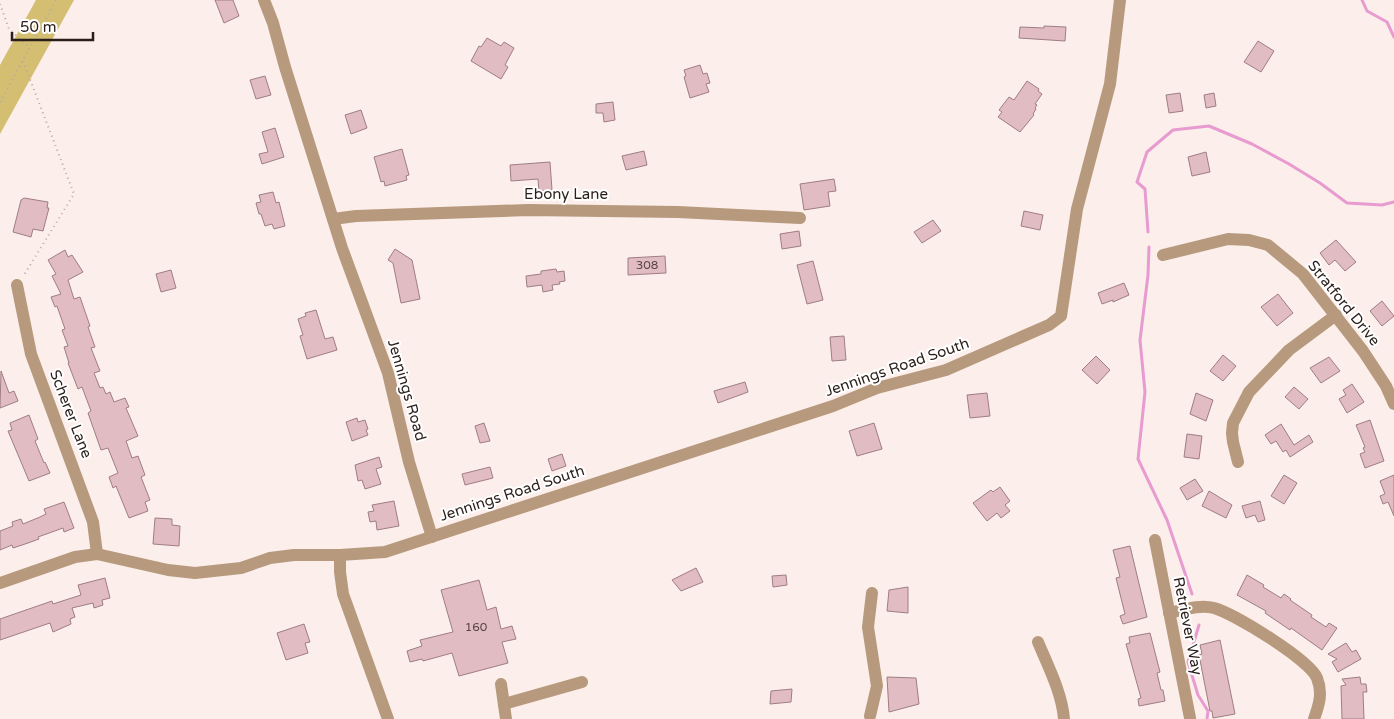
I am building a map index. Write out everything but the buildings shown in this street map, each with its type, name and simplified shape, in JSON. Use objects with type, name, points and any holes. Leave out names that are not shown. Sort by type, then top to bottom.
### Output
[{"type":"street","name":"Jennings Road","points":[[264,0],[273,23],[333,219],[388,373],[409,462],[432,537]]},
{"type":"street","name":"Jennings Road South","points":[[432,537],[833,406],[877,388],[946,370],[1049,325],[1061,316],[1077,209],[1110,84],[1120,0]]},
{"type":"street","name":"Ebony Lane","points":[[333,219],[356,216],[528,210],[678,212],[800,218]]},
{"type":"street","name":"Stratford Drive","points":[[1163,255],[1228,239],[1249,240],[1268,245],[1302,274],[1336,315],[1386,386],[1394,404]]},
{"type":"street","name":"Scherer Lane","points":[[17,285],[31,354],[91,515],[97,554]]},
{"type":"street","points":[[1238,462],[1232,442],[1233,423],[1249,392],[1290,350],[1336,315]]},
{"type":"street","points":[[0,583],[76,557],[97,554],[168,570],[195,573],[241,568],[270,558],[294,555],[340,555],[385,552],[432,537]]},
{"type":"street","name":"Retriever Way","points":[[1155,540],[1190,718]]},
{"type":"street","points":[[340,555],[343,594],[388,719]]},
{"type":"street","points":[[869,718],[877,686],[868,627],[872,593]]},
{"type":"street","points":[[1169,613],[1201,607],[1219,610],[1239,618],[1305,663],[1317,676],[1320,685],[1320,702],[1314,719]]},
{"type":"street","points":[[1038,642],[1059,696],[1064,719]]},
{"type":"street","points":[[504,704],[582,682]]},
{"type":"street","points":[[501,684],[506,719]]},
{"type":"path","points":[[0,102],[23,61],[28,46],[56,0]]},
{"type":"path","points":[[0,4],[9,29],[28,46]]},
{"type":"path","points":[[17,285],[74,194],[23,61]]},
{"type":"shaded area","points":[[36,0],[74,0],[0,134],[0,65]]},
{"type":"waterway","points":[[1362,0],[1367,11],[1387,22],[1394,37]]},
{"type":"waterway","points":[[1148,232],[1145,189],[1137,182],[1147,152],[1173,130],[1209,126],[1252,144],[1320,183],[1347,203],[1382,205],[1394,202]]},
{"type":"waterway","points":[[1149,247],[1148,275],[1140,340],[1145,392],[1138,459],[1167,520],[1192,594]]},
{"type":"waterway","points":[[1199,625],[1188,662],[1198,695],[1208,711],[1207,719]]}]
